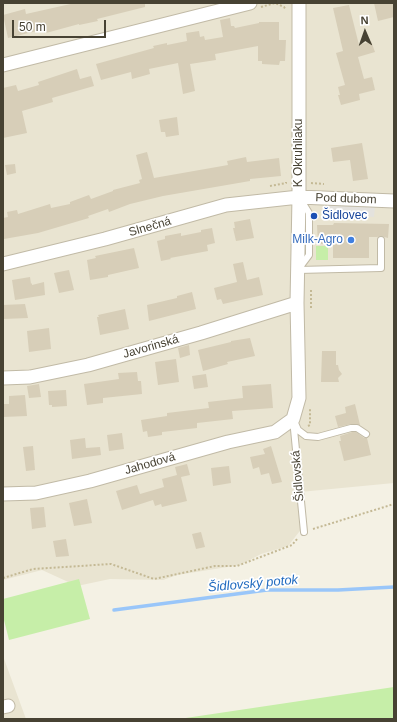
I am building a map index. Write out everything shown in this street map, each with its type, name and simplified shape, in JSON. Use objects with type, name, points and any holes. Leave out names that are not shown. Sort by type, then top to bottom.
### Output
[{"type":"street","name":"K Okruhliaku","points":[[297,303],[299,197],[298,3]]},
{"type":"street","points":[[3,65],[255,5]]},
{"type":"street","name":"Pod dubom","points":[[299,197],[394,201]]},
{"type":"street","name":"Slnečná","points":[[3,264],[105,239],[226,205],[299,197]]},
{"type":"street","points":[[293,419],[299,398],[297,303]]},
{"type":"street","name":"Javorinská","points":[[3,378],[30,377],[88,365],[201,333],[297,303]]},
{"type":"street","name":"Jahodová","points":[[3,494],[36,492],[90,481],[228,442],[275,432],[293,419]]},
{"type":"lane","points":[[298,270],[381,268],[381,240]]},
{"type":"lane","points":[[293,419],[298,430],[306,436],[318,437],[351,428],[357,428],[366,434]]},
{"type":"lane","name":"Šidlovská","points":[[293,419],[304,532]]},
{"type":"path","points":[[255,5],[275,3],[284,7],[288,12]]},
{"type":"path","points":[[264,187],[286,183],[286,175]]},
{"type":"path","points":[[3,578],[33,569],[111,564],[154,579],[215,566],[237,566],[292,545],[304,532],[394,504]]},
{"type":"shaded area","points":[[3,3],[394,3],[394,483],[300,492],[303,527],[288,546],[261,554],[240,565],[177,575],[163,580],[110,579],[77,586],[42,570],[3,580]]},
{"type":"shaded area","points":[[329,203],[375,206],[374,217],[328,213]]},
{"type":"shaded area","points":[[3,656],[26,719],[3,719]]},
{"type":"green space","points":[[316,246],[328,246],[328,260],[316,260]]},
{"type":"green space","points":[[79,579],[90,619],[9,640],[3,616],[3,599]]},
{"type":"green space","points":[[394,687],[394,719],[179,719]]},
{"type":"building","points":[[75,3],[145,3],[145,7],[97,19],[98,21],[79,24],[46,33],[45,29],[8,38],[3,15],[25,9],[26,14]]},
{"type":"building","points":[[374,3],[394,3],[394,17],[378,21]]},
{"type":"building","points":[[349,5],[359,45],[371,41],[375,52],[358,57],[364,79],[372,77],[375,90],[359,94],[360,100],[341,105],[338,95],[340,95],[338,87],[345,85],[336,53],[343,51],[333,8]]},
{"type":"building","points":[[230,18],[231,26],[234,26],[235,28],[259,22],[279,22],[279,40],[286,40],[285,61],[280,61],[279,65],[262,64],[262,61],[258,61],[258,46],[215,54],[216,60],[190,64],[195,91],[183,94],[178,63],[149,69],[150,74],[132,79],[131,72],[101,80],[96,64],[154,48],[153,46],[187,41],[186,33],[199,31],[200,37],[204,36],[205,40],[223,37],[220,20]]},
{"type":"building","points":[[77,69],[80,79],[91,76],[94,86],[52,98],[53,102],[22,111],[27,133],[3,138],[3,88],[16,85],[18,91],[39,85],[38,82]]},
{"type":"building","points":[[177,117],[179,135],[166,137],[165,132],[161,132],[159,120]]},
{"type":"building","points":[[362,143],[368,179],[353,181],[350,160],[333,162],[331,148]]},
{"type":"building","points":[[147,152],[154,178],[228,165],[227,161],[246,157],[247,162],[279,158],[281,176],[250,179],[250,181],[163,196],[130,204],[109,212],[108,209],[88,216],[89,218],[38,233],[4,239],[3,218],[8,217],[7,212],[17,210],[18,214],[50,204],[51,208],[70,204],[70,202],[89,195],[91,199],[113,190],[140,183],[139,180],[142,179],[136,155]]},
{"type":"building","points":[[15,164],[16,173],[7,175],[5,165]]},
{"type":"building","points":[[250,219],[254,238],[236,241],[233,228],[235,228],[234,222]]},
{"type":"building","name":"Milk-Agro","points":[[334,223],[389,224],[388,238],[381,236],[369,237],[369,258],[333,258],[333,244],[318,244],[317,225],[333,225]]},
{"type":"building","points":[[212,228],[215,243],[207,245],[208,251],[161,261],[157,241],[165,239],[165,236],[181,233],[181,236]]},
{"type":"building","points":[[134,248],[139,268],[108,275],[108,277],[90,280],[87,260],[96,258],[95,256]]},
{"type":"building","points":[[243,262],[247,280],[259,277],[263,295],[223,304],[221,299],[217,300],[214,288],[237,282],[233,264]]},
{"type":"building","points":[[69,270],[74,290],[59,293],[54,273]]},
{"type":"building","points":[[30,277],[32,285],[44,282],[45,295],[15,300],[12,280]]},
{"type":"building","points":[[192,292],[196,309],[149,321],[147,305],[177,298],[177,296]]},
{"type":"building","points":[[25,304],[28,318],[3,319],[3,305]]},
{"type":"building","points":[[125,309],[129,329],[100,335],[98,315]]},
{"type":"building","points":[[49,328],[51,349],[29,352],[27,331]]},
{"type":"building","points":[[250,338],[255,356],[227,362],[228,364],[203,371],[198,350],[231,341]]},
{"type":"building","points":[[189,345],[190,355],[180,358],[178,348]]},
{"type":"building","points":[[322,351],[336,351],[336,365],[338,365],[342,374],[338,378],[339,382],[321,382]]},
{"type":"building","points":[[176,359],[179,382],[158,385],[155,362]]},
{"type":"building","points":[[137,372],[138,381],[141,381],[142,394],[103,398],[103,403],[87,405],[84,384],[119,379],[118,373]]},
{"type":"building","points":[[206,374],[208,387],[194,389],[192,376]]},
{"type":"building","points":[[39,384],[41,397],[29,398],[27,386]]},
{"type":"building","points":[[271,384],[273,408],[232,411],[233,419],[197,423],[197,428],[162,432],[162,435],[148,437],[147,431],[143,432],[141,420],[167,416],[167,413],[209,408],[208,402],[243,398],[242,386]]},
{"type":"building","points":[[66,390],[67,406],[52,407],[52,405],[49,405],[48,391]]},
{"type":"building","points":[[25,395],[27,416],[3,417],[3,404],[9,404],[9,396]]},
{"type":"building","points":[[355,404],[360,425],[351,424],[338,427],[335,416],[346,413],[345,407]]},
{"type":"building","points":[[356,432],[364,438],[367,438],[371,455],[344,461],[339,441],[341,441],[340,436]]},
{"type":"building","points":[[122,433],[124,449],[109,451],[107,435]]},
{"type":"building","points":[[85,438],[86,448],[100,447],[101,455],[72,459],[70,440]]},
{"type":"building","points":[[33,446],[35,470],[26,471],[23,447]]},
{"type":"building","points":[[271,446],[282,482],[272,484],[269,473],[261,475],[259,467],[253,469],[250,457],[265,454],[263,449]]},
{"type":"building","points":[[187,464],[190,475],[181,477],[187,501],[162,507],[161,504],[155,506],[153,500],[122,510],[116,491],[137,485],[140,494],[164,487],[162,479],[177,475],[175,467]]},
{"type":"building","points":[[229,466],[231,483],[213,486],[211,468]]},
{"type":"building","points":[[87,499],[92,523],[74,526],[69,503]]},
{"type":"building","points":[[44,507],[46,527],[32,529],[30,508]]},
{"type":"building","points":[[201,532],[205,547],[196,549],[192,534]]},
{"type":"building","points":[[66,539],[69,556],[56,557],[53,541]]},
{"type":"waterway","name":"Šidlovský potok","points":[[114,610],[267,590],[338,590],[394,587]]},
{"type":"place","name":"Šidlovec","points":[[314,216]]},
{"type":"place","name":"Milk-Agro","points":[[351,240]]}]
